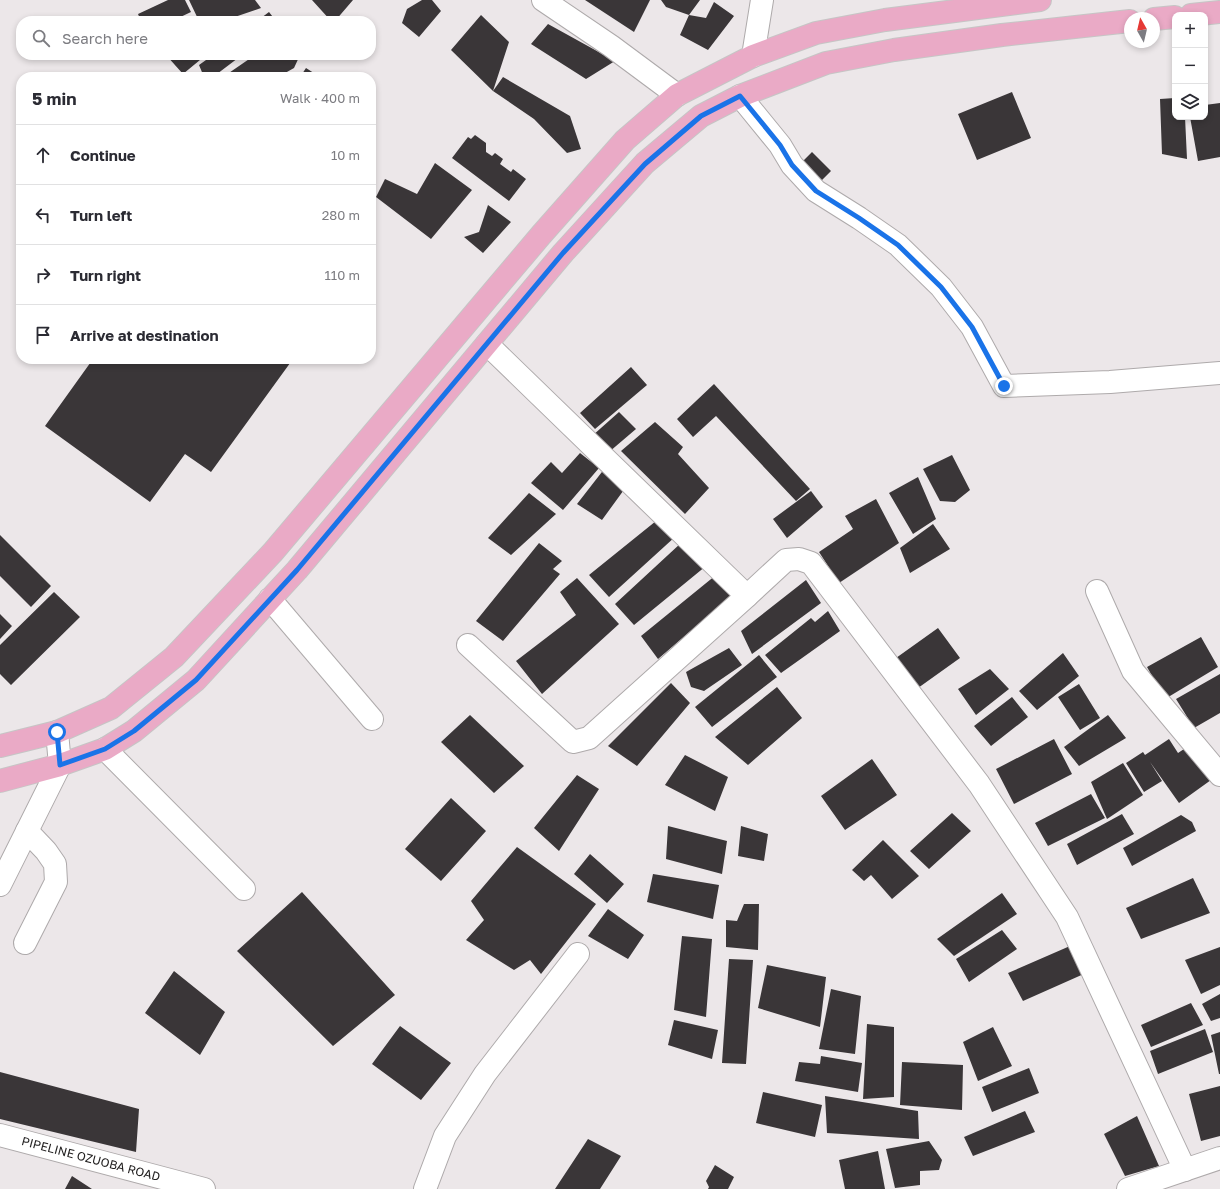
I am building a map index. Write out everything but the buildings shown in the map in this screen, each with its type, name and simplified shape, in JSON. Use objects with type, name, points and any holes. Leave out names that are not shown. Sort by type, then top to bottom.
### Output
[{"type":"main road","points":[[0,746],[57,732],[111,708],[174,657],[273,552],[526,253],[625,140],[677,95],[753,56],[816,34],[862,24],[1040,0]]},
{"type":"main road","points":[[1208,14],[1220,14]]},
{"type":"main road","points":[[1160,18],[1172,17]]},
{"type":"main road","points":[[0,781],[60,765],[105,749],[134,731],[196,680],[302,564],[563,253],[645,164],[701,116],[740,96],[826,63],[894,50],[1002,35],[1124,22]]},
{"type":"street","points":[[543,0],[611,46],[677,95]]},
{"type":"street","points":[[753,56],[762,0]]},
{"type":"street","points":[[740,96],[780,145],[792,165],[816,191],[898,245],[941,287],[972,327],[1004,386],[1110,382],[1220,373]]},
{"type":"street","points":[[487,344],[747,596]]},
{"type":"street","points":[[468,645],[573,742],[589,738],[786,560],[799,559],[811,563],[979,784],[1067,917],[1185,1170]]},
{"type":"street","points":[[1097,591],[1133,671],[1220,775]]},
{"type":"street","points":[[270,599],[372,719]]},
{"type":"street","points":[[0,885],[60,765],[57,732]]},
{"type":"street","points":[[105,749],[244,889]]},
{"type":"street","points":[[25,943],[56,882],[55,864],[46,851],[27,831]]},
{"type":"street","points":[[425,1189],[445,1136],[485,1074],[578,954]]},
{"type":"street","name":"PIPELINE OZUOBA ROAD","points":[[0,1135],[204,1189]]},
{"type":"street","points":[[1128,1189],[1220,1158]]},
{"type":"route","points":[[57,732],[60,765],[105,749],[134,731],[196,680],[297,570],[563,253],[645,164],[701,116],[740,96],[780,145],[792,165],[816,191],[898,245],[941,287],[972,327],[1004,386]]}]
